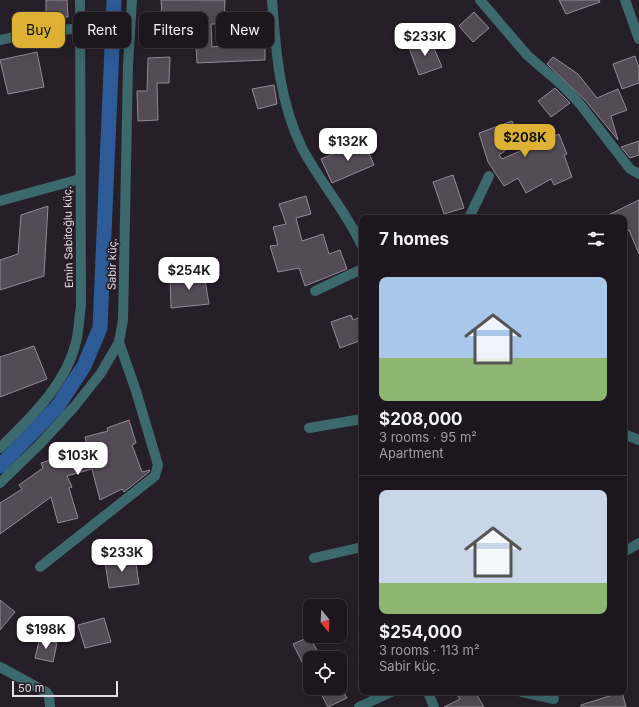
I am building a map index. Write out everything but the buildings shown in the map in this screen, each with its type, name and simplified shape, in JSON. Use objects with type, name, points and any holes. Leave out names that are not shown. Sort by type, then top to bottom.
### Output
[{"type":"street","name":"Emin Sabitoğlu küç.","points":[[80,0],[80,12]]},
{"type":"street","name":"Sabir küç.","points":[[0,483],[40,444],[74,407],[101,373],[119,342],[123,320],[128,65],[132,0]]},
{"type":"street","points":[[272,0],[279,80],[288,112],[305,153],[320,178],[346,215],[359,240]]},
{"type":"street","points":[[480,0],[527,55],[580,104],[630,169],[639,174]]},
{"type":"street","points":[[625,0],[639,39]]},
{"type":"street","points":[[0,40],[27,34],[73,29]]},
{"type":"street","name":"Emin Sabitoğlu küç.","points":[[0,448],[39,408],[68,364],[76,343],[81,306],[79,48]]},
{"type":"street","points":[[470,215],[489,176]]},
{"type":"street","points":[[0,201],[80,179]]},
{"type":"street","points":[[315,291],[359,270]]},
{"type":"street","points":[[40,567],[155,476],[158,465],[136,391],[119,342]]},
{"type":"street","points":[[310,428],[359,420]]},
{"type":"street","points":[[627,435],[639,440]]},
{"type":"street","points":[[627,550],[639,543]]},
{"type":"street","points":[[314,558],[359,548]]},
{"type":"street","points":[[0,667],[46,692],[49,696],[50,707]]},
{"type":"street","points":[[358,707],[384,695]]},
{"type":"street","points":[[429,695],[434,707]]},
{"type":"street","points":[[536,695],[554,699]]},
{"type":"waterway","points":[[0,466],[58,406],[84,366],[100,328],[114,0]]}]
